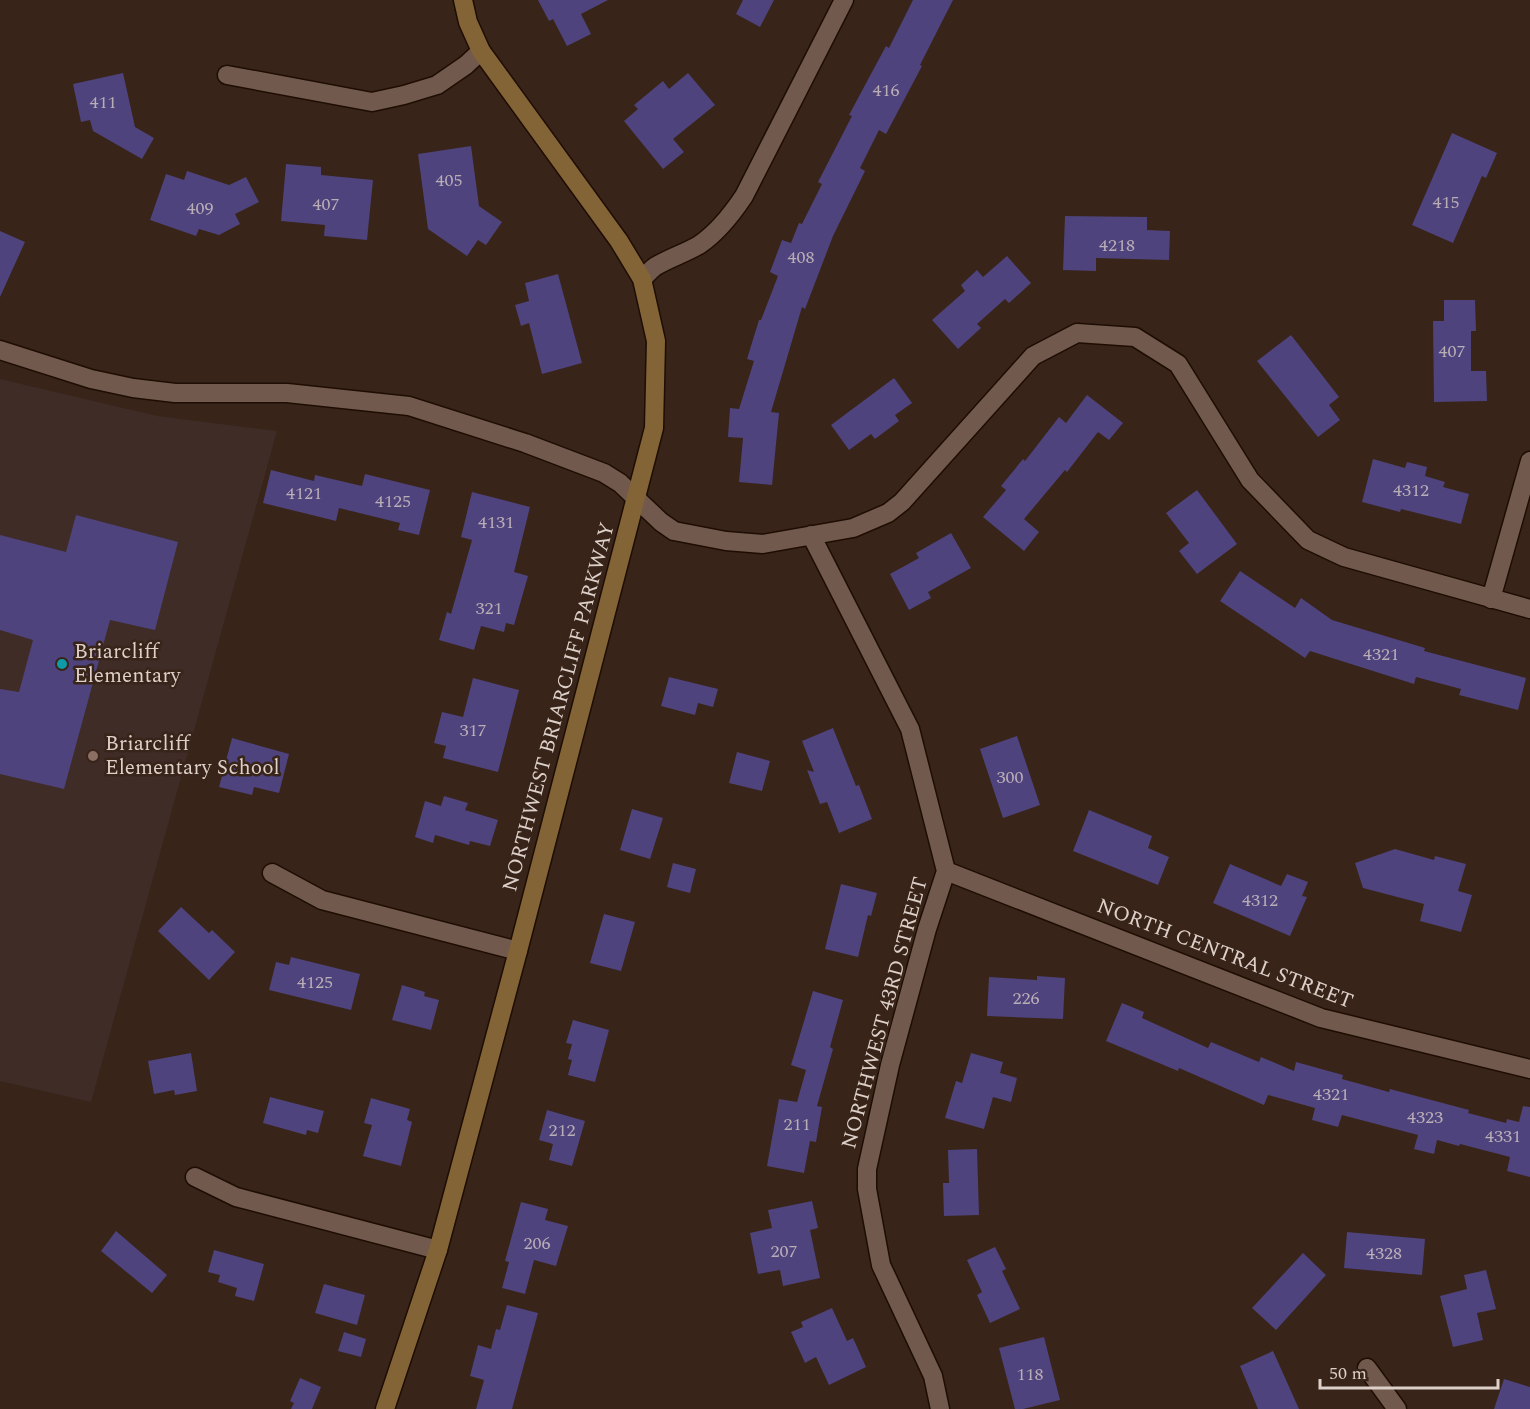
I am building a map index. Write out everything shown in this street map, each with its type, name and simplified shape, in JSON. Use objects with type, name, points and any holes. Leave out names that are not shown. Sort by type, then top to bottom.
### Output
[{"type":"main road","name":"NORTHWEST BRIARCLIFF PARKWAY","points":[[385,1409],[438,1250],[637,501],[654,428],[656,341],[642,279],[619,241],[481,51],[468,22],[463,0]]},
{"type":"street","points":[[642,279],[654,267],[670,261],[699,244],[712,234],[735,209],[744,196],[844,0]]},
{"type":"street","points":[[227,75],[372,102],[437,85],[466,65],[481,51]]},
{"type":"street","points":[[0,350],[91,379],[133,388],[175,393],[287,393],[409,406],[525,443],[604,473],[620,483],[637,501],[674,531],[726,541],[763,544],[853,528],[888,513],[902,502],[1033,356],[1077,333],[1135,337],[1178,364],[1250,480],[1308,540],[1344,558],[1530,609]]},
{"type":"street","points":[[1491,599],[1530,461]]},
{"type":"street","name":"NORTHWEST 43RD STREET","points":[[812,535],[910,729],[946,871],[927,929],[890,1065],[867,1169],[867,1189],[881,1265],[933,1376],[940,1409]]},
{"type":"street","name":"NORTH CENTRAL STREET","points":[[946,871],[1321,1018],[1530,1069]]},
{"type":"street","points":[[272,873],[322,900],[518,951]]},
{"type":"street","points":[[195,1177],[236,1197],[438,1250]]},
{"type":"street","points":[[1367,1368],[1397,1409]]},
{"type":"shaded area","name":"Briarcliff Elementary School","points":[[0,379],[157,416],[277,431],[91,1102],[0,1081]]},
{"type":"building","points":[[538,0],[608,0],[581,14],[591,34],[567,46],[553,19],[549,21]]},
{"type":"building","points":[[743,0],[774,0],[760,27],[736,14]]},
{"type":"building","points":[[913,0],[953,0],[886,134],[879,130],[860,168],[865,171],[833,236],[805,309],[802,307],[771,412],[779,413],[772,485],[739,482],[743,438],[728,437],[730,408],[739,409],[754,361],[747,359],[759,320],[761,320],[778,276],[770,272],[782,240],[791,243],[799,223],[802,224],[822,184],[818,182],[852,116],[849,115],[886,46],[889,48]]},
{"type":"building","points":[[123,73],[135,127],[154,138],[142,159],[93,131],[90,120],[81,122],[73,84]]},
{"type":"building","points":[[688,73],[715,105],[673,139],[684,152],[663,169],[624,121],[638,109],[634,105],[663,81],[669,89]]},
{"type":"building","points":[[1452,133],[1497,153],[1486,178],[1482,176],[1453,243],[1412,225]]},
{"type":"building","points":[[471,146],[479,206],[502,222],[486,245],[478,240],[467,256],[428,229],[418,154]]},
{"type":"building","points":[[286,164],[321,167],[321,175],[373,180],[367,240],[324,236],[325,225],[281,221]]},
{"type":"building","points":[[187,171],[229,185],[246,177],[259,202],[235,214],[240,224],[219,235],[199,229],[196,236],[150,220],[166,174],[184,180]]},
{"type":"building","points":[[1065,216],[1147,217],[1147,230],[1170,231],[1169,260],[1096,258],[1096,271],[1063,270]]},
{"type":"building","points":[[0,231],[25,242],[0,297]]},
{"type":"building","points":[[1007,256],[1031,283],[1009,303],[1005,299],[977,324],[981,328],[958,349],[932,320],[965,291],[961,285],[977,270],[983,277]]},
{"type":"building","points":[[558,274],[582,363],[542,374],[529,323],[521,326],[515,305],[529,301],[525,283]]},
{"type":"building","points":[[1444,300],[1475,300],[1476,331],[1471,331],[1471,371],[1486,371],[1487,401],[1434,402],[1433,321],[1444,321]]},
{"type":"building","points":[[1291,335],[1339,397],[1329,405],[1340,420],[1318,437],[1257,361]]},
{"type":"building","points":[[894,378],[912,403],[895,415],[899,421],[875,439],[871,434],[849,450],[831,425]]},
{"type":"building","points":[[1087,395],[1123,423],[1109,440],[1098,432],[1067,472],[1065,470],[1024,519],[1039,532],[1024,551],[983,517],[1006,490],[1001,486],[1023,459],[1025,461],[1059,417],[1066,423]]},
{"type":"building","points":[[1373,459],[1405,468],[1407,462],[1427,467],[1425,476],[1445,482],[1443,487],[1469,494],[1461,524],[1362,502]]},
{"type":"building","points":[[271,470],[314,481],[315,475],[362,486],[365,474],[430,490],[419,535],[398,530],[400,523],[339,508],[336,521],[263,503]]},
{"type":"building","points":[[1197,490],[1237,544],[1197,574],[1179,551],[1189,543],[1166,513]]},
{"type":"building","points":[[472,492],[530,507],[514,572],[528,576],[514,625],[506,623],[504,632],[481,626],[474,650],[439,640],[447,612],[451,614],[472,540],[461,537]]},
{"type":"building","name":"Briarcliff Elementary","points":[[76,515],[178,542],[155,630],[110,620],[64,789],[0,774],[0,689],[19,692],[33,640],[0,630],[0,535],[66,552]]},
{"type":"building","points":[[951,533],[971,568],[928,592],[931,598],[909,610],[890,574],[919,558],[916,553]]},
{"type":"building","points":[[1240,571],[1295,608],[1301,598],[1332,620],[1425,648],[1424,651],[1526,678],[1518,710],[1459,695],[1461,689],[1416,677],[1414,684],[1310,651],[1305,658],[1220,601]]},
{"type":"building","points":[[669,677],[718,689],[713,707],[698,703],[695,715],[661,706]]},
{"type":"building","points":[[473,678],[519,690],[498,772],[443,758],[446,746],[434,743],[442,712],[463,717]]},
{"type":"building","points":[[833,728],[872,819],[839,833],[827,802],[820,804],[807,770],[814,772],[802,741]]},
{"type":"building","points":[[1017,736],[1040,805],[1003,818],[980,749]]},
{"type":"building","points":[[232,738],[289,754],[279,793],[254,787],[252,795],[219,787]]},
{"type":"building","points":[[737,752],[770,761],[762,791],[729,783]]},
{"type":"building","points":[[444,796],[468,803],[465,810],[498,820],[490,846],[470,841],[469,845],[435,835],[433,843],[415,837],[425,801],[441,806]]},
{"type":"building","points":[[632,809],[663,818],[650,859],[620,850]]},
{"type":"building","points":[[1089,810],[1152,836],[1148,848],[1169,857],[1158,885],[1073,851]]},
{"type":"building","points":[[1395,849],[1434,860],[1435,856],[1466,864],[1458,891],[1472,895],[1461,932],[1420,921],[1424,904],[1363,888],[1355,863]]},
{"type":"building","points":[[673,863],[696,869],[690,893],[667,887]]},
{"type":"building","points":[[1230,864],[1281,886],[1287,874],[1308,882],[1302,896],[1307,897],[1290,936],[1213,903]]},
{"type":"building","points":[[841,884],[877,893],[871,916],[868,915],[858,957],[825,949]]},
{"type":"building","points":[[181,907],[209,933],[212,930],[235,952],[209,980],[158,931]]},
{"type":"building","points":[[604,914],[635,922],[621,971],[590,963]]},
{"type":"building","points":[[291,957],[360,974],[351,1010],[269,990],[276,962],[289,965]]},
{"type":"building","points":[[1037,976],[1065,978],[1063,1019],[987,1016],[989,977],[1037,980]]},
{"type":"building","points":[[402,985],[425,992],[424,996],[439,1000],[431,1030],[392,1020]]},
{"type":"building","points":[[813,991],[843,1000],[830,1047],[833,1049],[817,1106],[822,1107],[816,1142],[810,1141],[804,1173],[767,1166],[779,1099],[797,1102],[806,1070],[791,1065]]},
{"type":"building","points":[[1122,1003],[1144,1012],[1142,1018],[1208,1048],[1211,1042],[1259,1062],[1261,1057],[1294,1071],[1296,1062],[1343,1075],[1342,1079],[1469,1110],[1468,1113],[1506,1123],[1507,1119],[1519,1122],[1523,1106],[1530,1107],[1530,1177],[1507,1171],[1510,1157],[1437,1140],[1434,1154],[1414,1149],[1418,1135],[1342,1115],[1338,1127],[1312,1120],[1315,1108],[1268,1095],[1264,1105],[1179,1068],[1178,1071],[1106,1041]]},
{"type":"building","points":[[573,1020],[609,1030],[595,1082],[568,1075],[572,1060],[568,1059],[572,1044],[566,1043]]},
{"type":"building","points":[[191,1053],[197,1091],[175,1095],[174,1090],[154,1094],[148,1061]]},
{"type":"building","points":[[971,1053],[1003,1062],[1000,1073],[1017,1078],[1011,1102],[993,1097],[984,1129],[945,1118],[956,1081],[962,1083]]},
{"type":"building","points":[[270,1097],[324,1111],[318,1133],[307,1130],[306,1135],[263,1123]]},
{"type":"building","points":[[371,1098],[410,1109],[407,1120],[412,1122],[401,1166],[363,1156],[372,1125],[364,1123]]},
{"type":"building","points":[[547,1110],[585,1121],[572,1166],[549,1160],[553,1144],[539,1140]]},
{"type":"building","points":[[977,1149],[979,1215],[944,1216],[943,1183],[949,1183],[948,1150]]},
{"type":"building","points":[[812,1201],[818,1228],[810,1230],[820,1278],[783,1286],[780,1270],[758,1274],[750,1233],[772,1228],[768,1210]]},
{"type":"building","points":[[521,1202],[548,1209],[545,1220],[568,1226],[556,1266],[534,1260],[525,1294],[502,1288],[509,1262],[505,1261]]},
{"type":"building","points":[[116,1231],[167,1275],[152,1293],[101,1251]]},
{"type":"building","points":[[1347,1232],[1425,1239],[1422,1275],[1344,1268]]},
{"type":"building","points":[[995,1247],[1006,1269],[1002,1271],[1020,1309],[990,1323],[977,1295],[982,1292],[967,1260]]},
{"type":"building","points":[[214,1250],[264,1264],[254,1301],[235,1296],[237,1288],[218,1282],[220,1275],[208,1272]]},
{"type":"building","points":[[1303,1253],[1326,1275],[1276,1330],[1252,1308]]},
{"type":"building","points":[[1486,1270],[1496,1309],[1477,1313],[1483,1340],[1453,1347],[1440,1296],[1467,1289],[1464,1275]]},
{"type":"building","points":[[324,1284],[365,1295],[357,1325],[315,1313]]},
{"type":"building","points":[[507,1305],[538,1313],[512,1409],[476,1409],[484,1380],[470,1376],[478,1345],[491,1349],[496,1329],[500,1330]]},
{"type":"building","points":[[832,1308],[847,1341],[853,1338],[866,1367],[829,1385],[816,1357],[805,1363],[791,1332],[803,1327],[801,1322]]},
{"type":"building","points":[[344,1332],[366,1339],[361,1357],[338,1351]]},
{"type":"building","points":[[1044,1337],[1060,1400],[1015,1409],[999,1348]]},
{"type":"building","points":[[1273,1351],[1299,1409],[1258,1409],[1240,1366]]},
{"type":"building","points":[[300,1378],[321,1387],[312,1409],[291,1409],[294,1403],[290,1401]]},
{"type":"building","points":[[1504,1379],[1530,1387],[1530,1409],[1494,1409]]},
{"type":"place","name":"Briarcliff Elementary","points":[[62,664]]},
{"type":"place","name":"Briarcliff Elementary School","points":[[93,756]]}]
